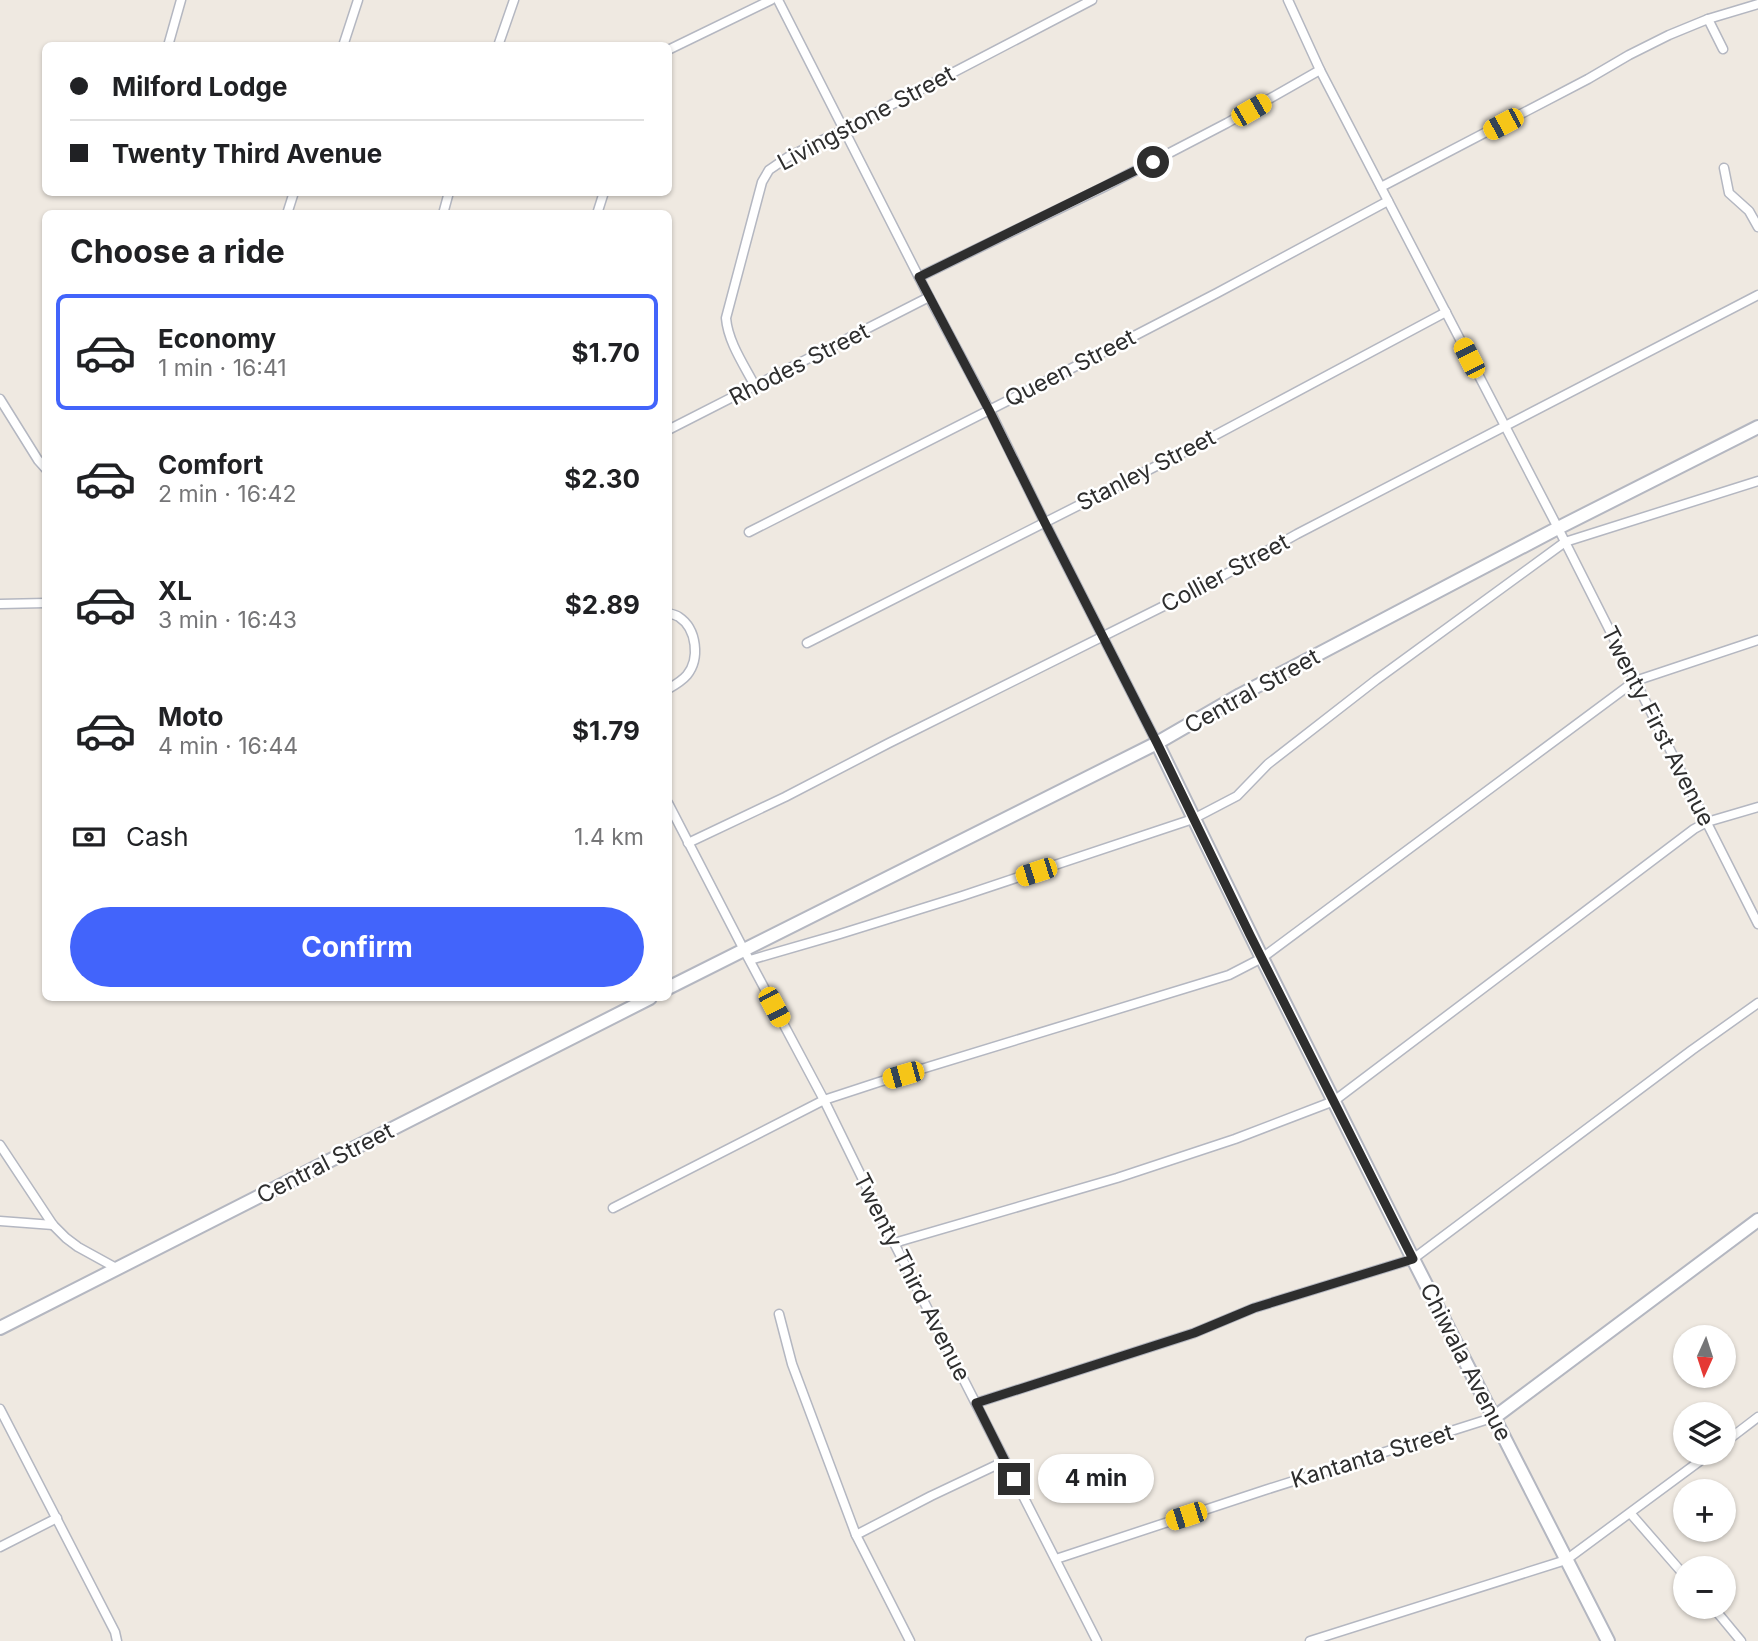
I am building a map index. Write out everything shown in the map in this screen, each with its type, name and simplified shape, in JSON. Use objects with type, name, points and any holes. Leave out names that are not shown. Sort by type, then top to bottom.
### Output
[{"type":"main road","name":"Central Street","points":[[672,986],[747,955],[1157,743],[1240,695],[1558,528],[1758,427]]},
{"type":"main road","name":"Chiwala Avenue","points":[[1157,743],[1413,1259],[1608,1641]]},
{"type":"main road","name":"Central Street","points":[[0,1328],[644,1001]]},
{"type":"main road","name":"Kantanta Street","points":[[1495,1418],[1758,1220]]},
{"type":"street","points":[[169,42],[181,0]]},
{"type":"street","points":[[344,42],[358,0]]},
{"type":"street","points":[[499,42],[514,0]]},
{"type":"street","points":[[672,48],[771,0]]},
{"type":"street","points":[[778,0],[1157,743]]},
{"type":"street","name":"Livingstone Street","points":[[755,386],[731,339],[726,318],[762,182],[769,170],[1092,0]]},
{"type":"street","name":"Twenty First Avenue","points":[[1288,0],[1320,70],[1558,528],[1758,924]]},
{"type":"street","points":[[1381,187],[1669,35],[1708,19],[1758,4]]},
{"type":"street","points":[[1708,19],[1723,49]]},
{"type":"street","points":[[919,277],[1104,187],[1227,123],[1320,70]]},
{"type":"street","points":[[1724,168],[1729,192],[1749,211],[1758,227]]},
{"type":"street","name":"Queen Street","points":[[749,531],[1217,293],[1388,201]]},
{"type":"street","name":"Collier Street","points":[[688,843],[1209,583],[1297,534],[1758,295]]},
{"type":"street","name":"Rhodes Street","points":[[672,428],[929,297]]},
{"type":"street","name":"Stanley Street","points":[[807,643],[1181,454],[1446,312]]},
{"type":"street","points":[[0,398],[42,464]]},
{"type":"street","points":[[747,955],[962,896],[1193,819],[1237,796],[1268,764],[1376,680],[1565,542],[1758,481]]},
{"type":"street","points":[[0,604],[42,603]]},
{"type":"street","points":[[672,614],[687,625],[694,641],[695,652],[686,677],[672,686]]},
{"type":"street","points":[[613,1208],[824,1100],[1229,975],[1262,958],[1634,681],[1758,639]]},
{"type":"street","points":[[894,1243],[1117,1178],[1235,1139],[1334,1101],[1684,837],[1707,822],[1758,807]]},
{"type":"street","name":"Twenty Third Avenue","points":[[672,811],[824,1100],[1097,1641]]},
{"type":"street","points":[[976,1403],[1194,1333],[1254,1308],[1413,1259],[1758,1003]]},
{"type":"street","points":[[0,1144],[53,1225],[78,1247],[118,1269]]},
{"type":"street","points":[[0,1221],[53,1225]]},
{"type":"street","points":[[779,1314],[792,1364],[856,1535],[909,1641]]},
{"type":"street","points":[[0,1409],[115,1632],[117,1641]]},
{"type":"street","points":[[1736,1434],[1758,1417]]},
{"type":"street","name":"Kantanta Street","points":[[1056,1559],[1495,1418]]},
{"type":"street","points":[[856,1535],[1005,1461]]},
{"type":"street","points":[[1310,1641],[1566,1560],[1695,1465]]},
{"type":"street","points":[[1631,1514],[1673,1562]]},
{"type":"street","points":[[0,1547],[57,1518]]},
{"type":"street","points":[[1723,1619],[1741,1641]]},
{"type":"route","points":[[1014,1479],[976,1403],[1194,1333],[1254,1308],[1413,1259],[1157,743],[919,277],[1153,162]]}]
